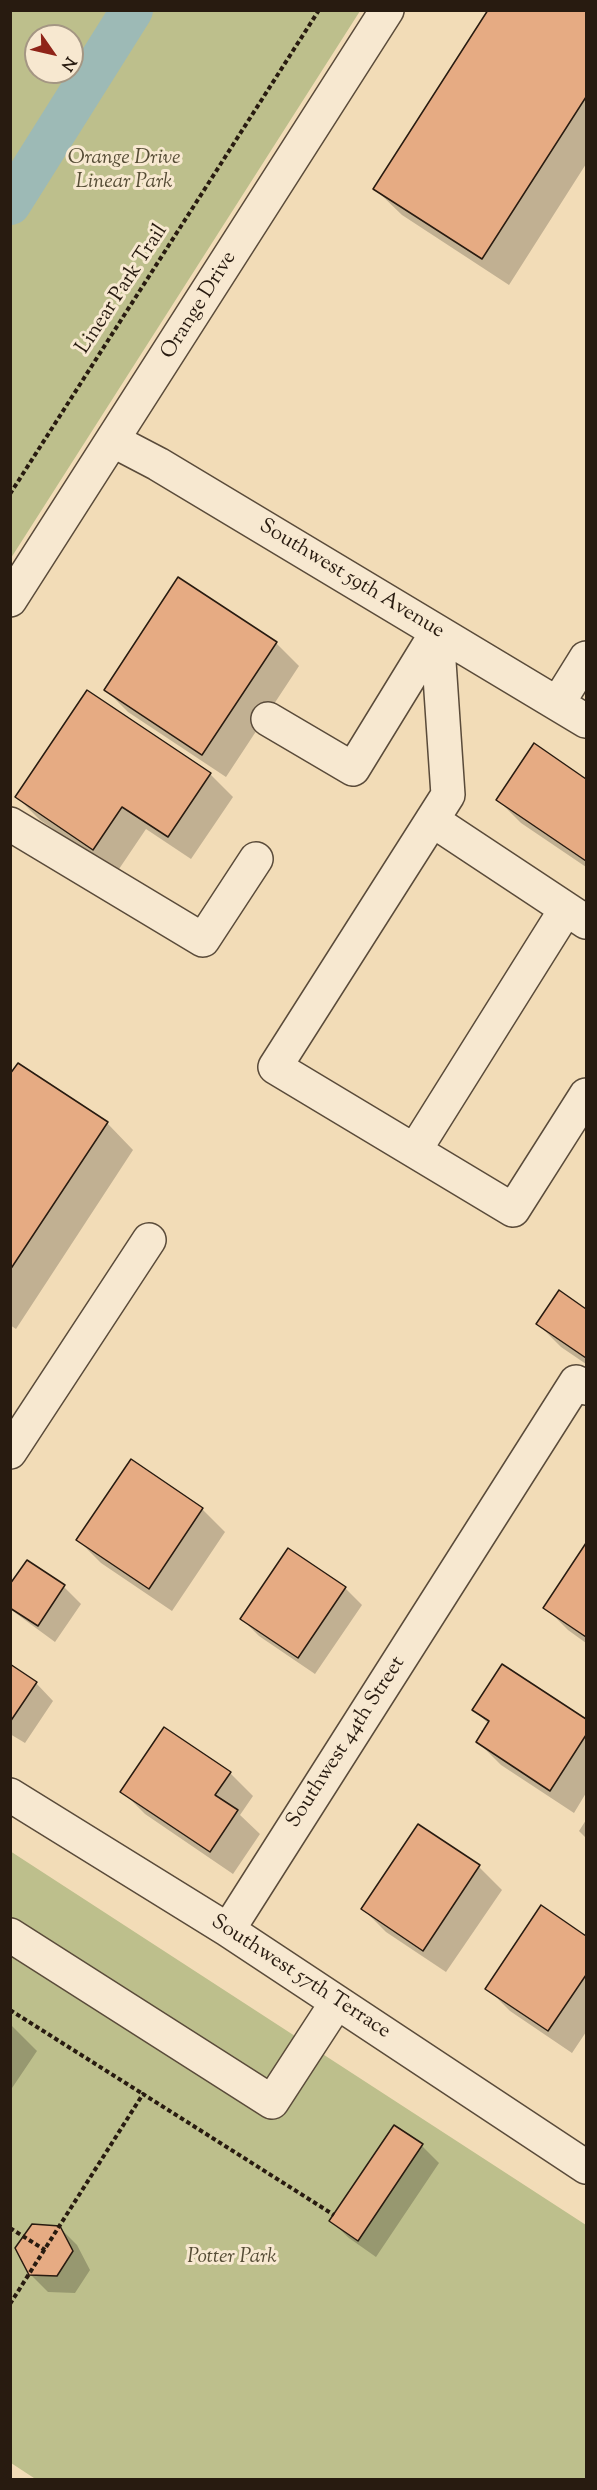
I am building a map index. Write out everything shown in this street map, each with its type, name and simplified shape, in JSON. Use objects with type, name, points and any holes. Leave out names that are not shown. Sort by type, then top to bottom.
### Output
[{"type":"street","name":"Orange Drive","points":[[10,600],[114,441],[387,10]]},
{"type":"street","name":"Southwest 59th Avenue","points":[[114,441],[158,464],[586,721]]},
{"type":"street","points":[[268,719],[353,769],[437,632]]},
{"type":"street","points":[[437,632],[448,795],[276,1067],[513,1210],[586,1095]]},
{"type":"street","points":[[558,703],[586,658]]},
{"type":"street","points":[[414,1150],[576,915],[432,820]]},
{"type":"street","points":[[10,824],[203,940],[256,860]]},
{"type":"street","points":[[10,1452],[20,1416],[149,1240]]},
{"type":"street","name":"Southwest 44th Street","points":[[228,1930],[576,1382],[586,1388]]},
{"type":"street","name":"Southwest 57th Terrace","points":[[10,1795],[228,1930],[337,2002],[582,2155]]},
{"type":"street","points":[[10,1935],[272,2102],[337,2002]]},
{"type":"path","name":"Linear Park Trail","points":[[10,494],[319,10]]},
{"type":"path","points":[[10,2010],[334,2215]]},
{"type":"path","points":[[10,2304],[143,2094]]},
{"type":"path","points":[[10,2228],[45,2250]]},
{"type":"green space","name":"Orange Drive Linear Park","points":[[10,11],[360,11],[11,558]]},
{"type":"green space","name":"Potter Park","points":[[10,1851],[586,2225],[586,2479],[37,2480],[11,2463]]},
{"type":"building","points":[[488,10],[586,10],[586,97],[482,259],[373,189]]},
{"type":"building","points":[[178,577],[277,642],[202,755],[104,690]]},
{"type":"building","points":[[87,690],[211,773],[168,837],[122,807],[93,850],[15,797]]},
{"type":"building","points":[[534,743],[586,779],[586,861],[496,800]]},
{"type":"building","points":[[18,1063],[108,1122],[10,1270],[10,1074]]},
{"type":"building","points":[[559,1290],[586,1309],[586,1358],[536,1324]]},
{"type":"building","points":[[131,1459],[203,1508],[149,1589],[76,1540]]},
{"type":"building","points":[[586,1543],[586,1637],[543,1608]]},
{"type":"building","points":[[288,1548],[346,1587],[298,1658],[240,1619]]},
{"type":"building","points":[[27,1560],[65,1585],[38,1626],[10,1608],[10,1584]]},
{"type":"building","points":[[10,1664],[37,1682],[10,1722]]},
{"type":"building","points":[[502,1664],[586,1719],[586,1735],[550,1791],[476,1742],[489,1721],[472,1710]]},
{"type":"building","points":[[164,1727],[231,1772],[215,1795],[238,1810],[210,1852],[120,1792]]},
{"type":"building","points":[[418,1824],[480,1865],[423,1951],[361,1909]]},
{"type":"building","points":[[541,1905],[586,1936],[586,1975],[548,2031],[485,1989]]},
{"type":"building","points":[[394,2125],[423,2144],[358,2241],[329,2221]]},
{"type":"building","points":[[32,2224],[60,2226],[73,2251],[57,2276],[29,2275],[15,2248]]},
{"type":"waterway","points":[[10,204],[132,10]]}]
